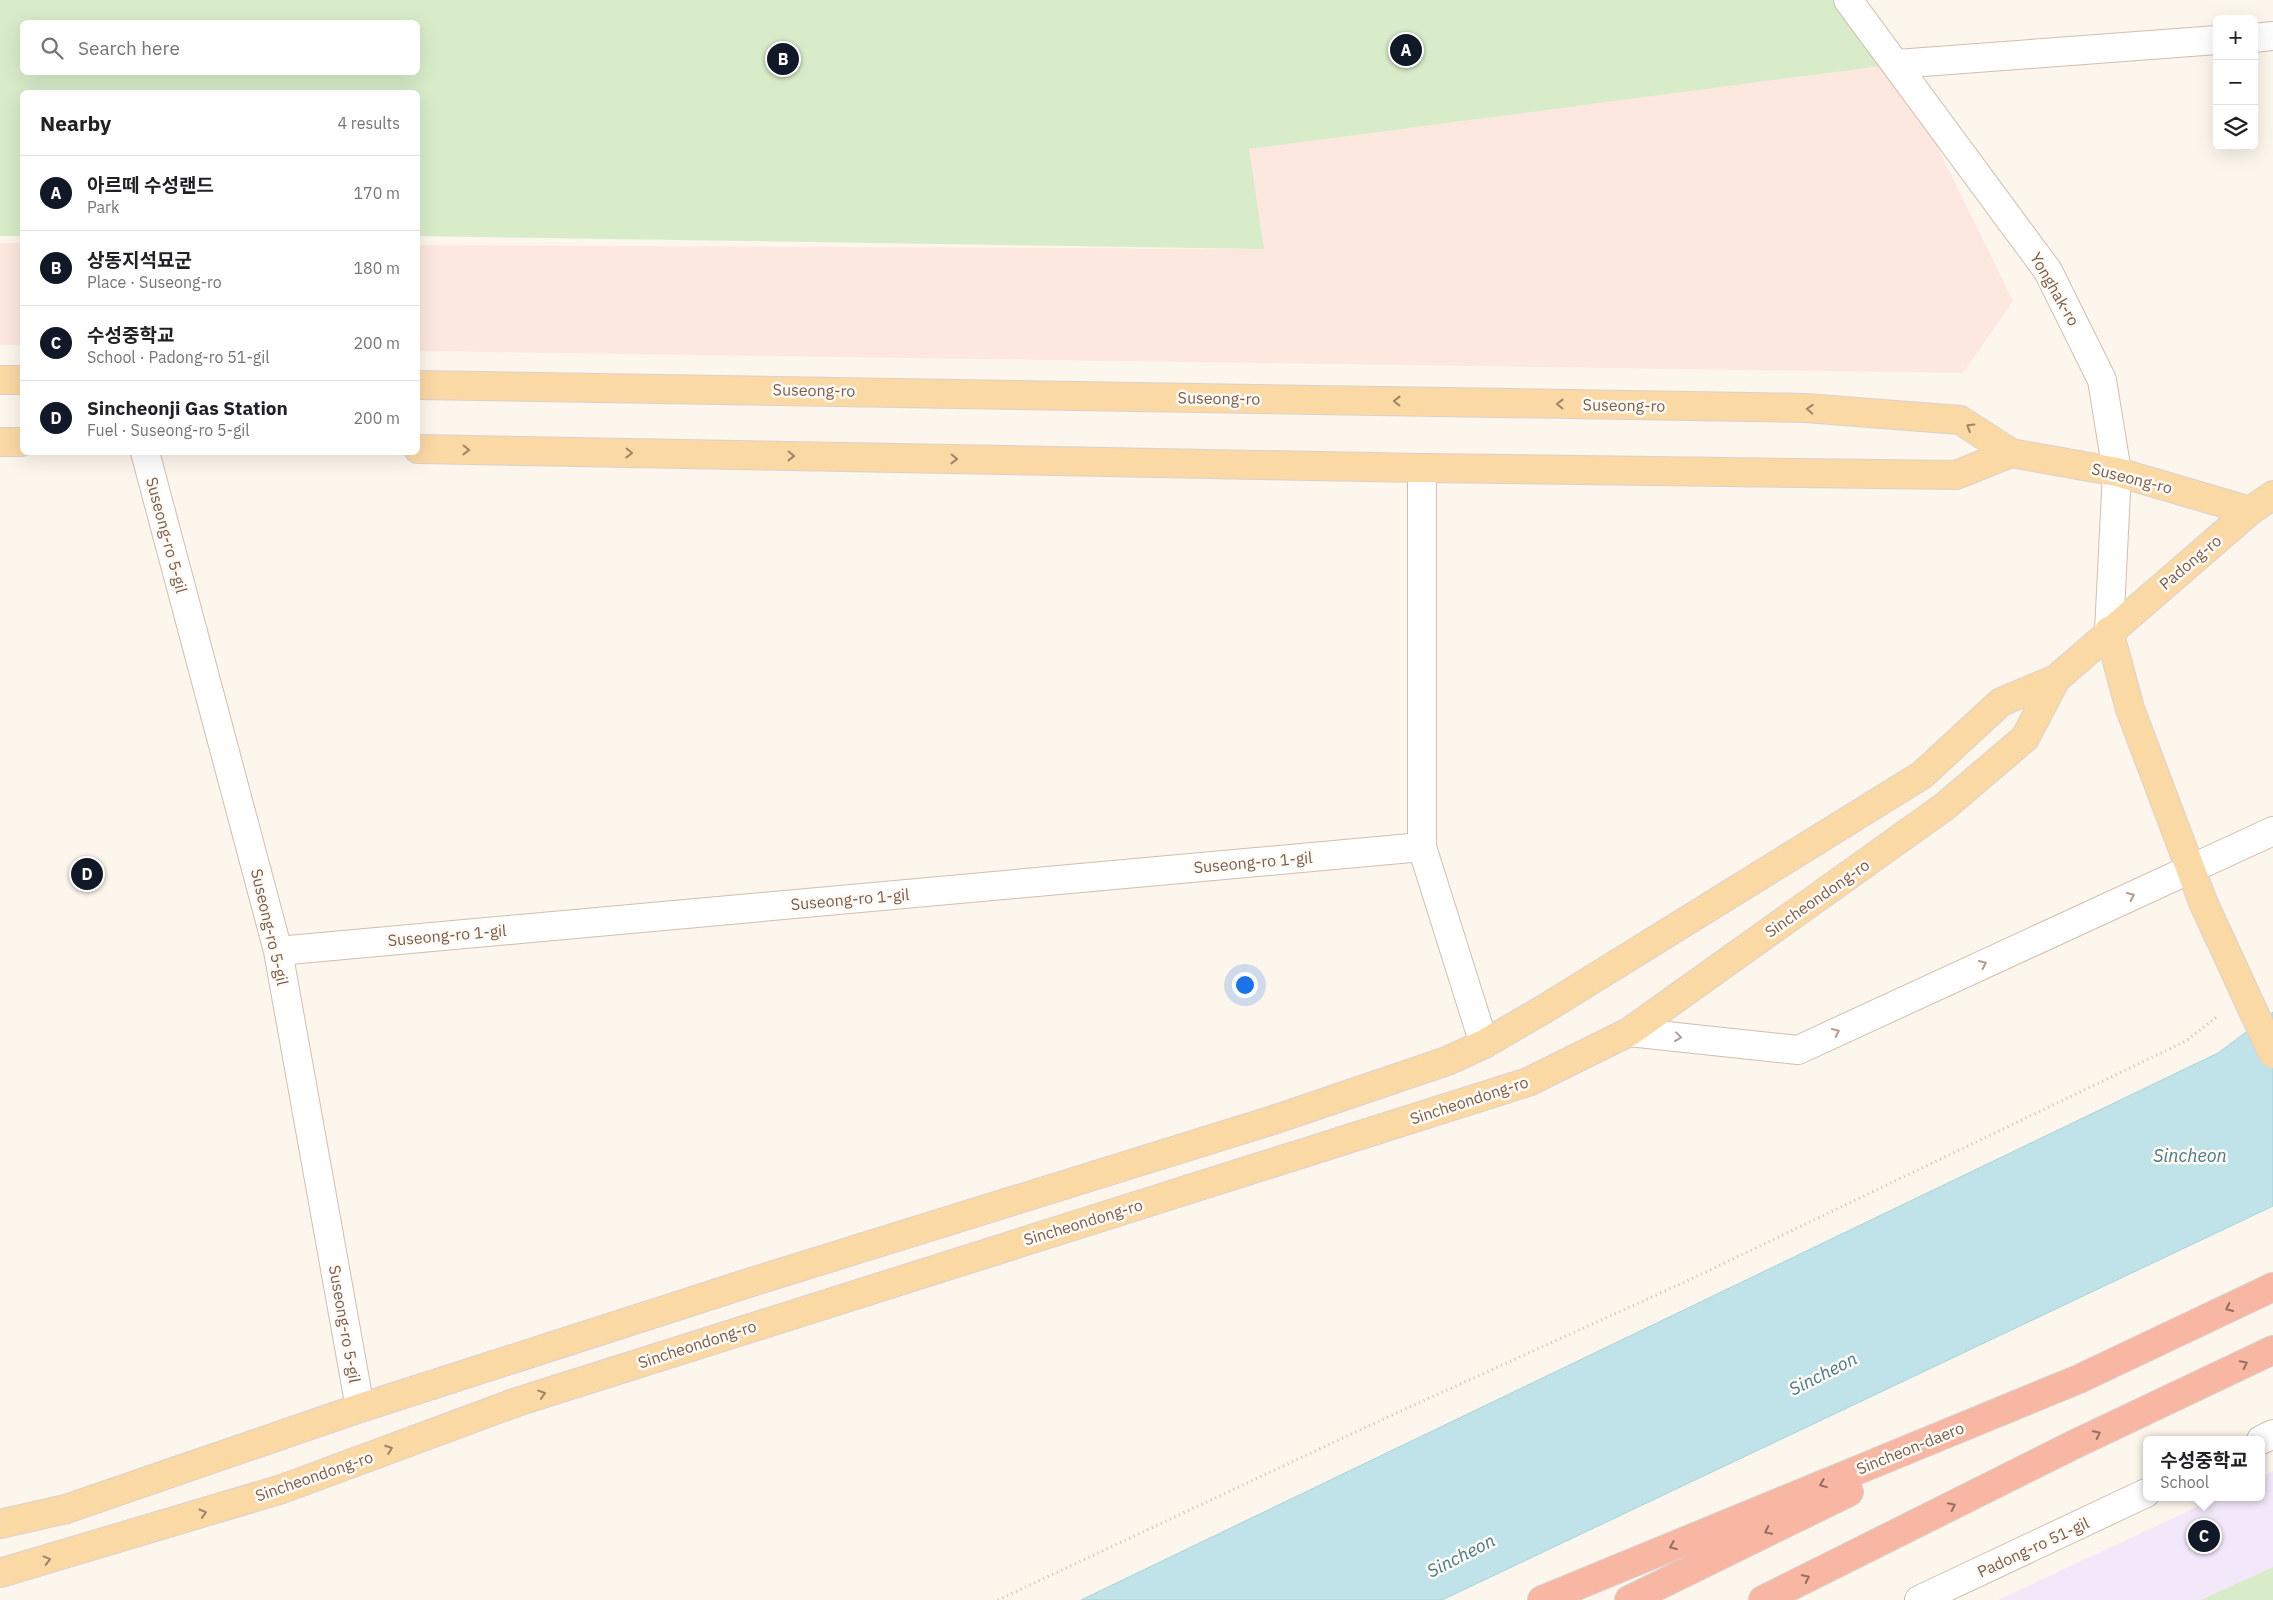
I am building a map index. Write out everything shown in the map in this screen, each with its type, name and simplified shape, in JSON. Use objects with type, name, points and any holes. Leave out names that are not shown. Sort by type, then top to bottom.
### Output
[{"type":"highway","name":"Sincheon-daero","points":[[1542,1600],[2079,1379],[2273,1287]]},
{"type":"highway","points":[[1763,1600],[2073,1445],[2273,1350]]},
{"type":"highway","points":[[1629,1600],[2079,1379]]},
{"type":"main road","points":[[0,380],[20,380]]},
{"type":"main road","name":"Suseong-ro","points":[[420,385],[1805,408],[1960,420],[2011,453],[2117,472],[2250,511]]},
{"type":"main road","points":[[0,442],[20,442]]},
{"type":"main road","points":[[420,449],[1422,468],[1956,475],[2011,453]]},
{"type":"main road","name":"Padong-ro","points":[[2109,631],[2250,511],[2273,495]]},
{"type":"main road","points":[[2109,631],[2130,709],[2188,869],[2273,1054]]},
{"type":"main road","name":"Sincheondong-ro","points":[[0,1524],[66,1509],[360,1408],[758,1280],[1273,1120],[1447,1061],[1484,1044],[1922,775],[2001,702],[2056,679],[2109,631]]},
{"type":"main road","name":"Sincheondong-ro","points":[[0,1573],[282,1489],[526,1399],[1528,1082],[1629,1032],[1944,807],[2025,738],[2056,679]]},
{"type":"street","name":"Yonghak-ro","points":[[1848,0],[2048,271],[2069,310],[2102,380],[2117,472],[2109,631]]},
{"type":"street","points":[[2258,38],[2273,36]]},
{"type":"street","points":[[1897,64],[2213,40]]},
{"type":"street","name":"Suseong-ro 5-gil","points":[[146,455],[278,951],[360,1408]]},
{"type":"street","points":[[1422,468],[1422,847],[1484,1044]]},
{"type":"street","points":[[1629,1032],[1798,1050],[2273,831]]},
{"type":"street","name":"Suseong-ro 1-gil","points":[[278,951],[1422,847]]},
{"type":"street","name":"Padong-ro 51-gil","points":[[1919,1600],[2143,1494]]},
{"type":"path","points":[[998,1600],[1388,1417],[1705,1272],[2186,1041],[2222,1012]]},
{"type":"shaded area","points":[[1897,64],[2013,301],[1963,373],[420,351],[420,245],[1263,249],[1248,149]]},
{"type":"shaded area","points":[[0,243],[20,243],[20,345],[0,345]]},
{"type":"shaded area","points":[[2273,1471],[2273,1600],[1998,1600],[2209,1501],[2265,1501],[2265,1475]]},
{"type":"green space","points":[[0,0],[1848,0],[1897,64],[1249,149],[1264,249],[420,236],[420,90],[20,90],[20,236],[0,236]]},
{"type":"green space","points":[[2273,1567],[2273,1600],[2201,1600]]},
{"type":"water","name":"Sincheon","points":[[2273,1012],[2273,1206],[1442,1600],[1081,1600],[2218,1053]]},
{"type":"place","name":"아르떼 수성랜드","points":[[1406,50]]},
{"type":"place","name":"상동지석묘군","points":[[783,59]]},
{"type":"place","name":"Sincheonji Gas Station","points":[[87,874]]},
{"type":"place","name":"수성중학교","points":[[2204,1536]]}]
